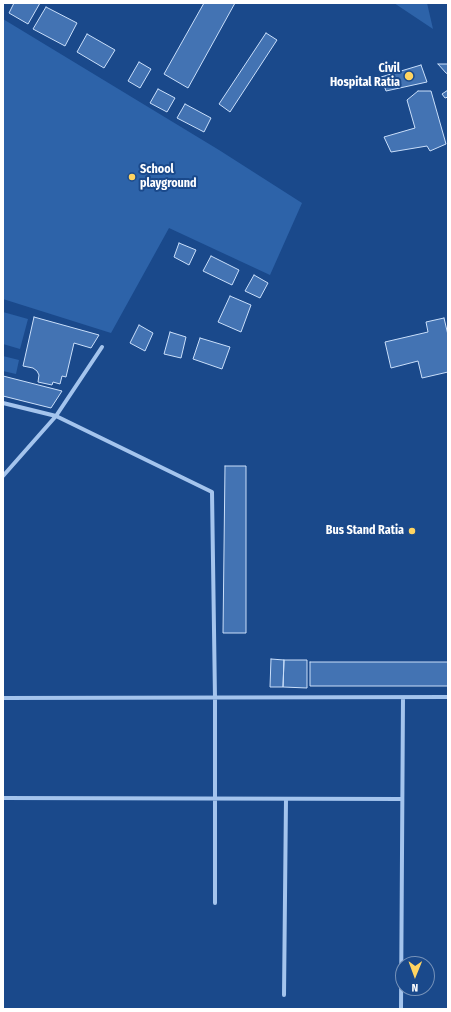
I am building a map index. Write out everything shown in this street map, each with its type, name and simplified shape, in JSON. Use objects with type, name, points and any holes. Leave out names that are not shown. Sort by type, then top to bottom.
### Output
[{"type":"street","points":[[3,476],[56,416],[102,348]]},
{"type":"street","points":[[3,403],[56,416],[212,492],[216,903]]},
{"type":"street","points":[[3,698],[448,697]]},
{"type":"street","points":[[401,1008],[403,698]]},
{"type":"street","points":[[3,798],[402,799]]},
{"type":"street","points":[[284,995],[286,799]]},
{"type":"shaded area","points":[[394,3],[427,3],[433,29]]},
{"type":"shaded area","name":"School playground","points":[[3,19],[219,150],[302,203],[270,275],[169,228],[111,333],[3,299]]},
{"type":"shaded area","points":[[3,312],[28,319],[20,349],[3,344]]},
{"type":"shaded area","points":[[3,356],[19,360],[16,374],[3,371]]},
{"type":"building","points":[[14,3],[40,3],[28,24],[9,13]]},
{"type":"building","points":[[204,3],[235,3],[188,88],[164,74]]},
{"type":"building","points":[[46,7],[77,23],[65,46],[33,29]]},
{"type":"building","points":[[266,33],[277,40],[230,112],[219,104]]},
{"type":"building","points":[[87,34],[115,50],[104,68],[77,52]]},
{"type":"building","points":[[139,62],[151,69],[140,88],[128,81]]},
{"type":"building","points":[[438,64],[448,64],[448,74],[446,73]]},
{"type":"building","points":[[421,65],[427,82],[386,91],[381,77]]},
{"type":"building","points":[[158,89],[175,98],[167,112],[150,103]]},
{"type":"building","points":[[448,90],[448,97],[445,98],[442,94]]},
{"type":"building","points":[[418,91],[431,91],[446,144],[430,151],[427,146],[391,152],[384,137],[415,128],[407,100]]},
{"type":"building","points":[[185,104],[211,118],[204,132],[177,118]]},
{"type":"building","points":[[179,243],[196,250],[189,265],[174,257]]},
{"type":"building","points":[[211,256],[239,270],[232,285],[203,271]]},
{"type":"building","points":[[254,275],[268,283],[260,298],[245,291]]},
{"type":"building","points":[[230,296],[251,305],[241,332],[218,322]]},
{"type":"building","points":[[34,317],[99,335],[91,348],[74,343],[66,377],[62,376],[60,384],[53,382],[52,385],[38,382],[39,375],[37,371],[33,368],[23,366]]},
{"type":"building","points":[[444,318],[448,335],[448,372],[422,378],[418,361],[391,368],[385,342],[428,332],[426,322]]},
{"type":"building","points":[[139,325],[153,333],[145,351],[130,343]]},
{"type":"building","points":[[170,332],[186,337],[181,358],[164,354]]},
{"type":"building","points":[[200,338],[230,347],[222,369],[193,359]]},
{"type":"building","points":[[3,376],[62,391],[51,408],[3,396]]},
{"type":"building","points":[[225,466],[246,466],[246,633],[223,633]]},
{"type":"building","points":[[271,659],[284,660],[283,687],[270,687]]},
{"type":"building","points":[[284,660],[307,660],[307,688],[283,687]]},
{"type":"building","points":[[310,662],[448,662],[448,686],[310,686]]},
{"type":"place","name":"Civil Hospital Ratia","points":[[409,76]]},
{"type":"place","name":"School playground","points":[[132,177]]},
{"type":"place","name":"Bus Stand Ratia","points":[[412,531]]}]
